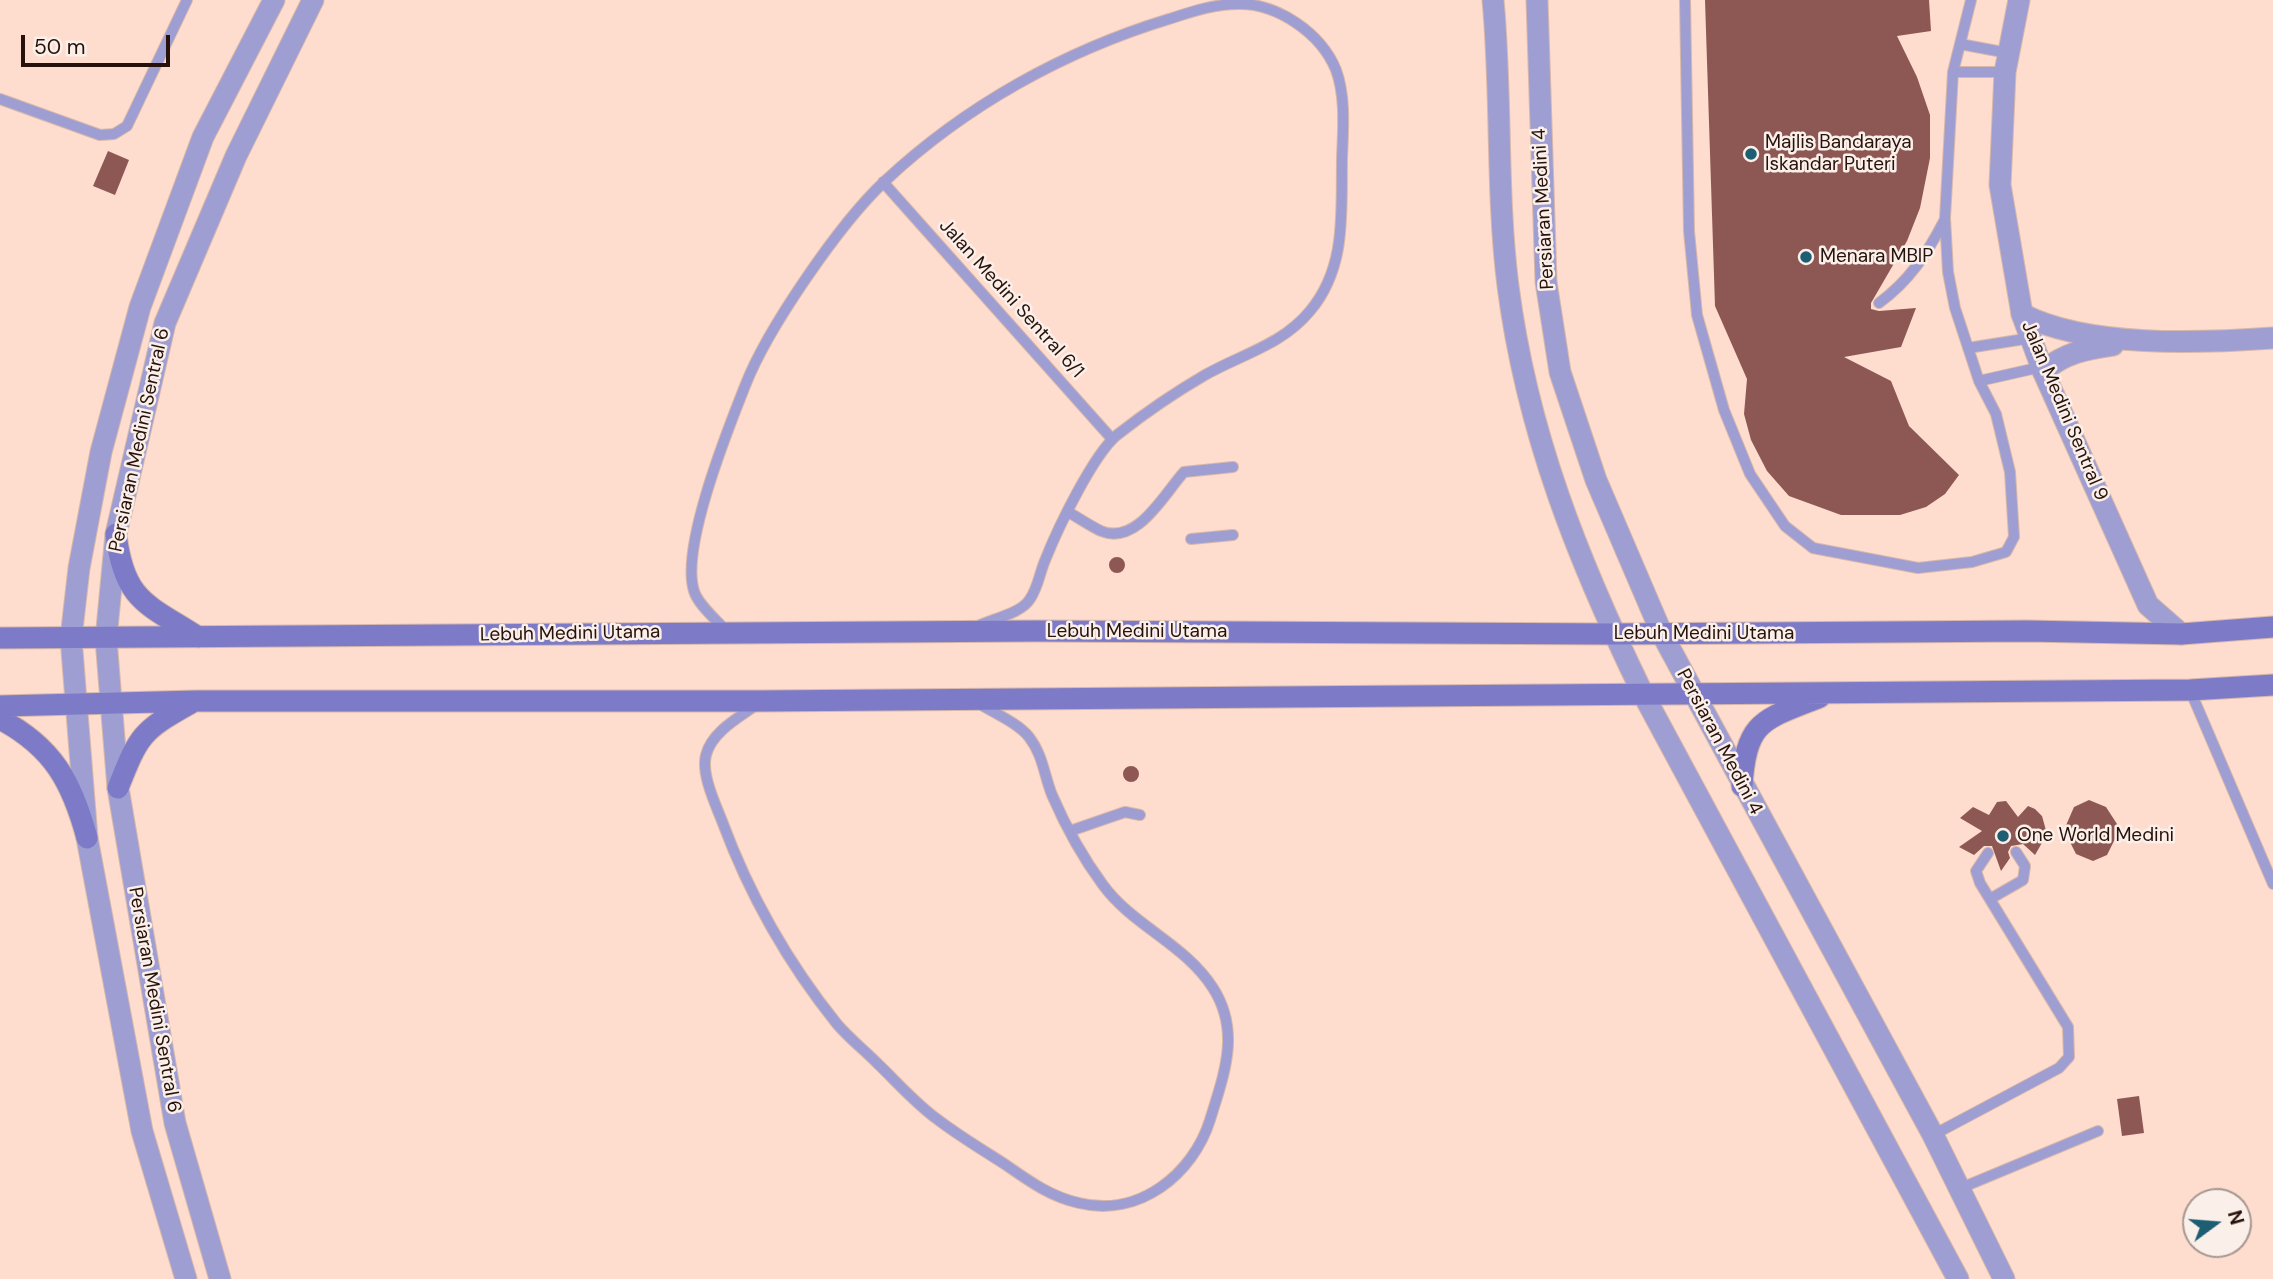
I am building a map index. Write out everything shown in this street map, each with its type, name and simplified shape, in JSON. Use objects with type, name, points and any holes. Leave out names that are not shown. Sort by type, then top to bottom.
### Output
[{"type":"main road","points":[[116,534],[119,558],[127,581],[142,601],[161,617],[200,638]]},
{"type":"main road","name":"Lebuh Medini Utama","points":[[0,638],[727,632],[1662,634],[2027,631],[2181,635],[2273,627]]},
{"type":"main road","points":[[0,706],[196,701],[761,701],[1642,692],[2190,690],[2273,685]]},
{"type":"main road","points":[[1742,786],[1744,756],[1756,728],[1767,719],[1832,692]]},
{"type":"main road","points":[[118,788],[131,755],[149,727],[196,701]]},
{"type":"main road","points":[[0,719],[39,744],[62,771],[78,803],[87,838]]},
{"type":"street","name":"Persiaran Medini Sentral 6","points":[[186,1279],[142,1131],[87,838],[71,638],[79,568],[101,452],[140,307],[203,137],[274,0]]},
{"type":"street","name":"Persiaran Medini Sentral 6","points":[[220,1279],[175,1124],[118,788],[106,639],[116,534],[165,323],[236,156],[313,0]]},
{"type":"street","name":"Persiaran Medini 4","points":[[1493,0],[1508,284],[1524,385],[1555,492],[1614,634],[1642,692],[1958,1279]]},
{"type":"street","name":"Persiaran Medini 4","points":[[1537,0],[1546,282],[1560,372],[1596,480],[1662,634],[1933,1135],[2004,1279]]},
{"type":"street","name":"Jalan Medini Sentral 9","points":[[2019,0],[2007,63],[2000,185],[2022,314],[2042,369],[2148,605],[2181,635]]},
{"type":"street","points":[[2022,314],[2043,325],[2075,333],[2153,340]]},
{"type":"street","points":[[2042,369],[2079,349],[2153,340],[2273,338]]},
{"type":"lane","points":[[0,99],[100,135],[114,134],[127,126],[187,0]]},
{"type":"lane","points":[[1685,0],[1689,231],[1697,315],[1724,410],[1751,474],[1785,526],[1813,548],[1918,568],[1972,562],[2006,552],[2014,537],[2010,472],[1996,414],[1979,380],[1968,348],[1955,308],[1948,272],[1945,218],[1953,72],[1971,0]]},
{"type":"lane","points":[[727,632],[694,593],[692,553],[723,443],[753,364],[833,242],[883,182],[960,122],[1008,89],[1080,51],[1204,8],[1242,3],[1276,12],[1310,32],[1335,69],[1343,107],[1341,241],[1333,274],[1311,310],[1279,341],[1209,373],[1163,401],[1112,439],[1068,512],[1030,600],[1020,609],[967,632]]},
{"type":"lane","points":[[1960,44],[2007,63]]},
{"type":"lane","points":[[1953,72],[2007,63]]},
{"type":"lane","name":"Jalan Medini Sentral 6/1","points":[[883,182],[1112,439]]},
{"type":"lane","points":[[1879,303],[1902,286],[1931,247],[1945,218]]},
{"type":"lane","points":[[1968,348],[2031,338]]},
{"type":"lane","points":[[1979,380],[2042,369]]},
{"type":"lane","points":[[1068,512],[1103,532],[1127,531],[1139,525],[1184,472],[1233,467]]},
{"type":"lane","points":[[1191,539],[1233,535]]},
{"type":"lane","points":[[2190,690],[2273,884]]},
{"type":"lane","points":[[761,701],[724,728],[711,743],[704,758],[710,789],[736,858],[766,918],[804,979],[840,1028],[935,1118],[1045,1192],[1081,1204],[1116,1205],[1150,1196],[1178,1175],[1203,1142],[1228,1060],[1230,1032],[1220,999],[1203,971],[1104,887],[1070,831],[1052,794],[1041,756],[1028,734],[971,698]]},
{"type":"lane","points":[[1070,831],[1125,812],[1140,814]]},
{"type":"lane","points":[[1990,899],[2023,880],[2025,866],[2016,852]]},
{"type":"lane","points":[[1933,1135],[2059,1069],[2069,1056],[2068,1027],[1990,899],[1976,871],[1988,853]]},
{"type":"lane","points":[[1961,1188],[2098,1130]]},
{"type":"building","name":"Menara MBIP","points":[[1705,0],[1929,0],[1931,31],[1897,36],[1917,77],[1930,115],[1930,158],[1920,208],[1907,241],[1871,303],[1871,309],[1879,311],[1916,308],[1901,347],[1844,357],[1891,381],[1909,426],[1959,475],[1945,494],[1926,507],[1900,515],[1841,515],[1789,496],[1767,471],[1751,440],[1744,414],[1747,379],[1715,306]]},
{"type":"building","points":[[108,151],[129,160],[115,195],[93,186]]},
{"type":"building","points":[[1114,557],[1120,557],[1125,565],[1123,571],[1114,573],[1109,568],[1109,562]]},
{"type":"building","points":[[1128,766],[1134,766],[1139,774],[1137,780],[1128,782],[1123,777],[1123,771]]},
{"type":"building","points":[[2089,800],[2106,807],[2117,824],[2117,835],[2107,855],[2093,861],[2076,854],[2064,830],[2074,807]]},
{"type":"building","points":[[2006,801],[2018,817],[2028,806],[2035,809],[2042,816],[2047,834],[2035,855],[2023,844],[2011,846],[2008,852],[2010,858],[2001,871],[1992,846],[1984,846],[1974,855],[1959,847],[1982,831],[1960,818],[1973,807],[1989,815],[1997,802]]},
{"type":"building","points":[[2139,1096],[2144,1133],[2122,1136],[2117,1099]]},
{"type":"place","name":"Majlis Bandaraya Iskandar Puteri","points":[[1751,154]]},
{"type":"place","name":"Menara MBIP","points":[[1806,257]]},
{"type":"place","name":"One World Medini","points":[[2003,836]]}]
